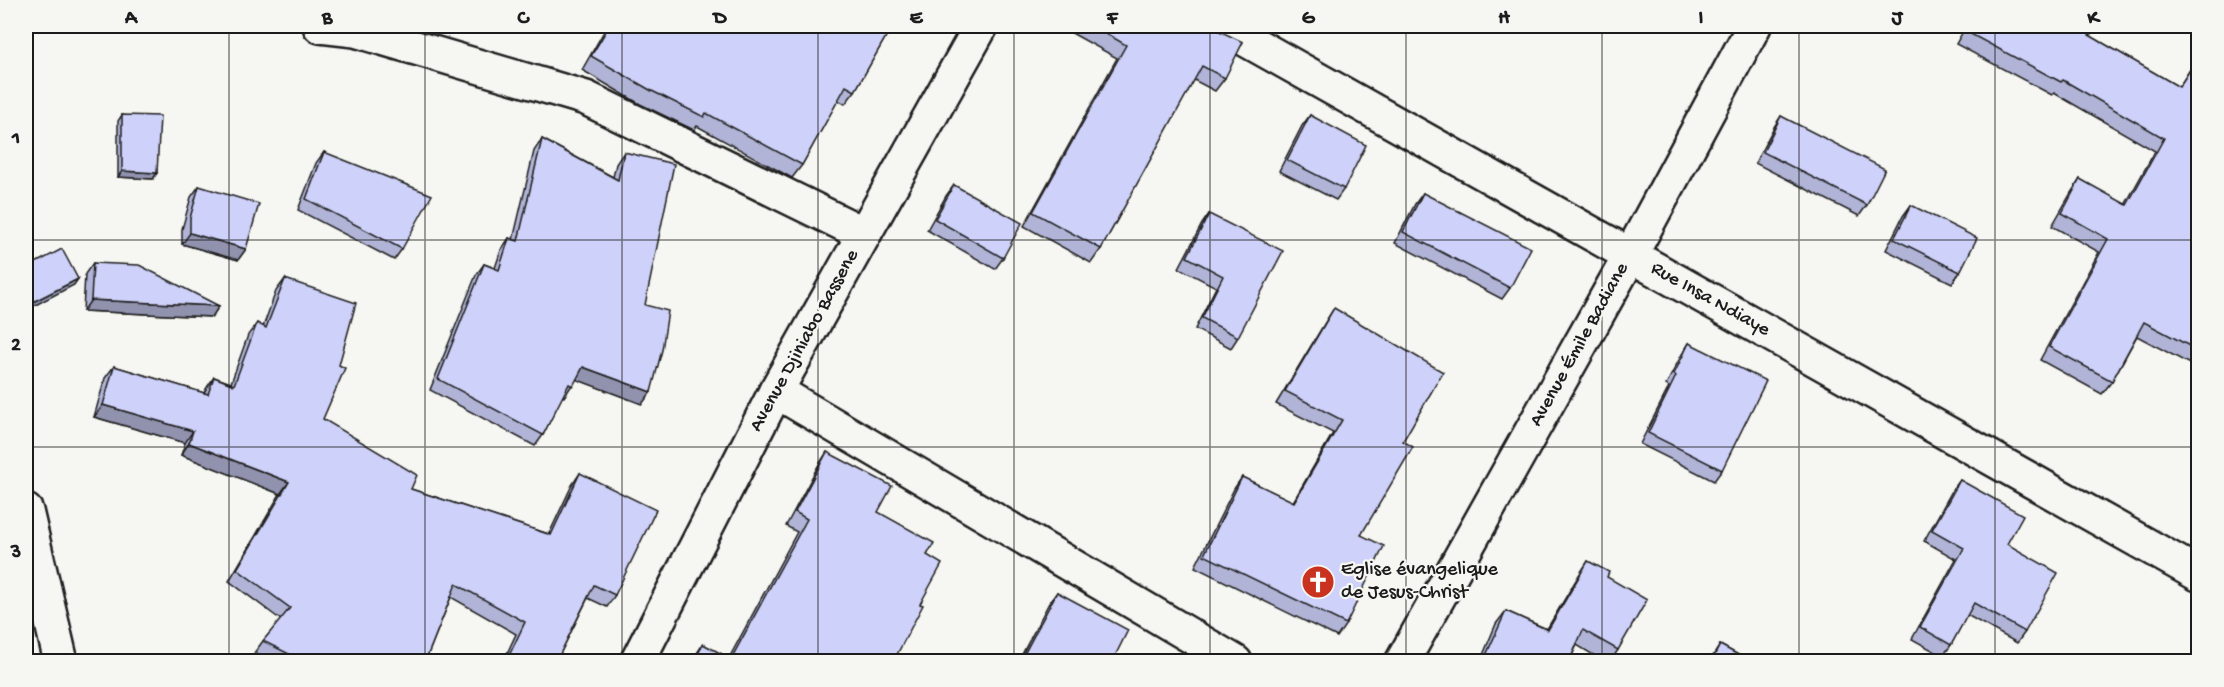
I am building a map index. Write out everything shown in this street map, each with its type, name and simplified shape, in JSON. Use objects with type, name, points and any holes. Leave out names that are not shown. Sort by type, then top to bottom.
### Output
[{"type":"street","points":[[320,26],[355,30],[586,98],[864,234]]},
{"type":"street","name":"Avenue Djiniabo Bassene","points":[[638,662],[776,391],[981,26]]},
{"type":"street","name":"Rue Insa Ndiaye","points":[[1222,26],[2199,574]]},
{"type":"street","name":"Avenue Émile Badiane","points":[[1401,662],[1630,256],[1754,26]]},
{"type":"street","points":[[776,391],[1235,662]]},
{"type":"street","points":[[26,511],[61,662]]},
{"type":"building","points":[[609,26],[892,26],[855,91],[846,86],[802,165],[706,113],[704,117],[650,90],[591,56]]},
{"type":"building","points":[[1093,26],[1209,26],[1243,42],[1225,78],[1202,66],[1101,249],[1033,212],[1126,45]]},
{"type":"building","points":[[1968,26],[2083,26],[2092,30],[2089,35],[2179,87],[2199,56],[2199,225],[2195,230],[2199,232],[2199,351],[2144,322],[2112,381],[2049,347],[2108,239],[2062,213],[2080,179],[2127,205],[2164,138],[2063,80],[2061,82],[1965,31]]},
{"type":"building","points":[[122,115],[160,116],[157,173],[122,171]]},
{"type":"building","points":[[1310,115],[1366,145],[1344,189],[1287,160]]},
{"type":"building","points":[[1781,116],[1885,169],[1867,205],[1763,152]]},
{"type":"building","points":[[542,139],[618,180],[624,152],[674,164],[645,305],[668,311],[662,350],[651,392],[583,367],[573,386],[569,384],[543,435],[438,379],[484,264],[499,270],[509,238],[518,241]]},
{"type":"building","points":[[324,152],[432,195],[402,249],[306,199]]},
{"type":"building","points":[[954,185],[1022,223],[1003,258],[935,219]]},
{"type":"building","points":[[199,186],[259,204],[246,249],[190,233],[190,218]]},
{"type":"building","points":[[1423,193],[1531,248],[1510,288],[1403,232]]},
{"type":"building","points":[[1911,205],[1977,238],[1960,272],[1894,239]]},
{"type":"building","points":[[1209,214],[1283,251],[1238,337],[1202,318],[1223,276],[1187,257]]},
{"type":"building","points":[[62,249],[78,279],[27,305],[26,268]]},
{"type":"building","points":[[93,263],[139,265],[219,306],[91,300]]},
{"type":"building","points":[[285,279],[356,303],[339,365],[345,368],[323,419],[417,475],[411,489],[551,535],[580,473],[656,510],[615,595],[594,585],[556,662],[506,662],[525,622],[456,584],[425,662],[305,662],[263,641],[290,608],[237,569],[289,482],[189,443],[193,431],[103,405],[114,366],[208,394],[214,377],[234,385],[257,323],[266,328]]},
{"type":"building","points":[[1334,308],[1443,372],[1403,441],[1413,447],[1361,535],[1384,546],[1346,624],[1204,555],[1242,477],[1294,502],[1342,420],[1285,391]]},
{"type":"building","points":[[1689,343],[1766,381],[1722,470],[1648,433],[1676,376],[1674,374]]},
{"type":"building","points":[[827,452],[892,486],[878,512],[934,543],[927,555],[942,564],[893,662],[694,662],[703,644],[731,659],[807,519],[795,512]]},
{"type":"building","points":[[1960,480],[2023,515],[2007,544],[2058,573],[2025,632],[1974,603],[1951,645],[1920,627],[1964,548],[1932,530]]},
{"type":"building","points":[[1588,561],[1609,572],[1607,577],[1647,600],[1618,650],[1583,630],[1569,662],[1483,662],[1506,611],[1548,630]]},
{"type":"building","points":[[1057,592],[1128,630],[1112,662],[1020,662]]},
{"type":"building","points":[[1720,645],[1751,662],[1711,662]]},
{"type":"place","name":"Eglise évangelique de Jesus-Christ","points":[[1318,582]]}]
